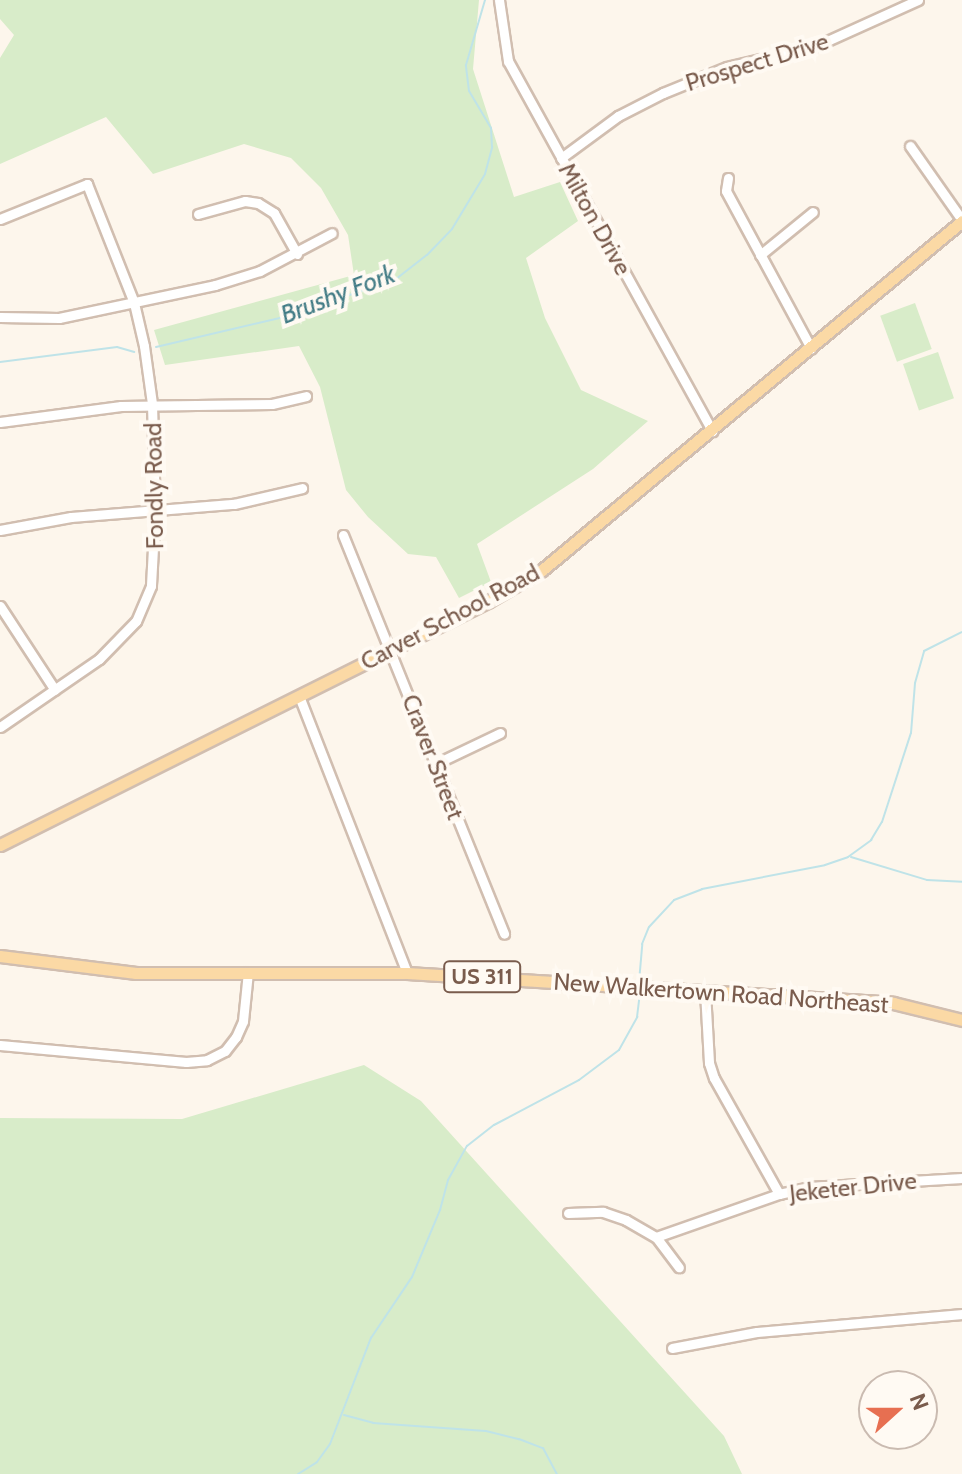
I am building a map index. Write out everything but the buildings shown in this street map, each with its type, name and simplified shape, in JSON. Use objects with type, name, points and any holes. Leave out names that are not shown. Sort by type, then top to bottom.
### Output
[{"type":"main road","name":"Carver School Road","points":[[0,845],[391,650],[542,570],[962,221]]},
{"type":"main road","name":"New Walkertown Road Northeast","points":[[0,956],[136,973],[407,973],[893,1003],[962,1020]]},
{"type":"street","name":"Milton Drive","points":[[499,0],[508,61],[712,431]]},
{"type":"street","name":"Prospect Drive","points":[[561,158],[618,116],[663,93],[727,67],[816,46],[918,0]]},
{"type":"street","points":[[910,146],[962,221]]},
{"type":"street","points":[[728,178],[726,191],[811,348]]},
{"type":"street","name":"Fondly Road","points":[[0,219],[87,184],[134,303],[152,404],[155,511],[154,571],[143,610],[118,643],[0,727]]},
{"type":"street","points":[[198,214],[245,201],[258,203],[274,213],[297,254]]},
{"type":"street","points":[[760,255],[813,212]]},
{"type":"street","points":[[0,317],[59,318],[245,276],[297,254],[332,233]]},
{"type":"street","points":[[0,422],[152,404],[272,404],[306,396]]},
{"type":"street","points":[[0,530],[71,517],[234,504],[302,488]]},
{"type":"street","name":"Craver Street","points":[[343,535],[504,934]]},
{"type":"street","points":[[0,606],[55,690]]},
{"type":"street","points":[[299,696],[407,973]]},
{"type":"street","points":[[435,764],[500,733]]},
{"type":"street","points":[[0,1045],[186,1062],[207,1060],[225,1051],[240,1029],[248,972]]},
{"type":"street","points":[[705,991],[709,1063],[714,1078],[779,1194]]},
{"type":"street","name":"Jeketer Drive","points":[[656,1237],[779,1194],[826,1185],[962,1178]]},
{"type":"street","points":[[568,1213],[590,1210],[615,1215],[656,1237],[679,1267]]},
{"type":"street","points":[[672,1348],[757,1332],[962,1314]]},
{"type":"green space","points":[[0,0],[479,0],[473,69],[514,197],[560,182],[578,221],[526,258],[545,318],[581,390],[648,421],[593,469],[477,544],[491,582],[459,598],[436,557],[408,554],[368,517],[346,490],[320,387],[299,346],[165,365],[154,330],[354,275],[348,235],[321,188],[291,158],[244,144],[153,174],[106,117],[0,164],[0,58],[14,35],[0,19]]},
{"type":"green space","points":[[915,303],[932,349],[897,362],[880,316]]},
{"type":"green space","points":[[938,352],[954,398],[919,410],[903,364]]},
{"type":"green space","points":[[364,1065],[421,1101],[724,1436],[742,1474],[0,1474],[0,1118],[182,1119]]},
{"type":"waterway","name":"Brushy Fork","points":[[156,347],[288,316],[396,279],[427,255],[452,229],[485,174],[492,147],[491,128],[469,91],[466,65],[485,0]]},
{"type":"waterway","name":"Brushy Fork","points":[[0,362],[117,347],[134,352]]},
{"type":"waterway","points":[[639,982],[642,944],[649,927],[674,900],[702,889],[825,865],[848,857],[871,840],[882,822],[911,733],[915,683],[924,651],[962,632]]},
{"type":"waterway","points":[[851,857],[927,880],[962,882]]},
{"type":"waterway","points":[[298,1474],[317,1462],[330,1444],[371,1338],[412,1277],[440,1210],[448,1180],[467,1146],[494,1125],[579,1080],[619,1050],[637,1017],[640,992]]},
{"type":"waterway","points":[[344,1415],[373,1423],[486,1431],[519,1439],[543,1448],[557,1474]]}]
